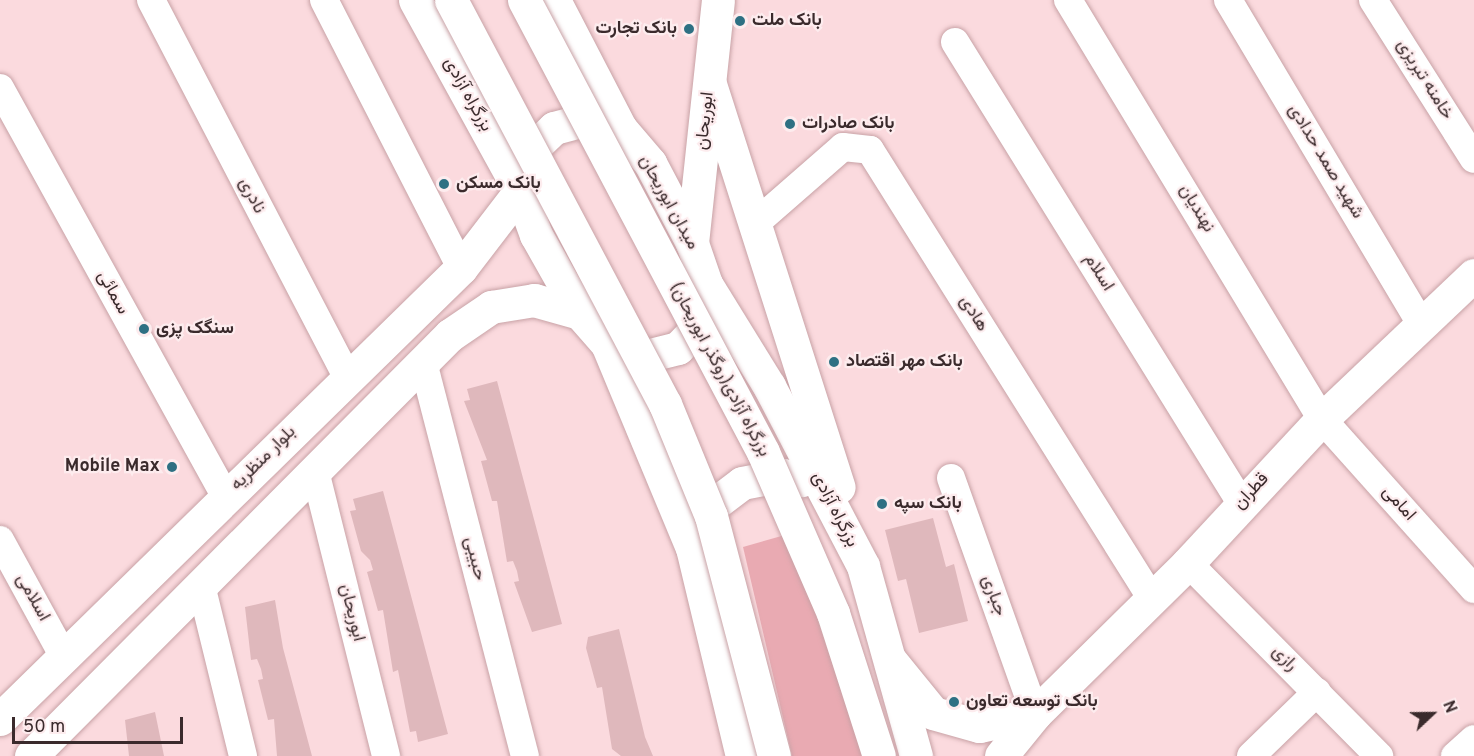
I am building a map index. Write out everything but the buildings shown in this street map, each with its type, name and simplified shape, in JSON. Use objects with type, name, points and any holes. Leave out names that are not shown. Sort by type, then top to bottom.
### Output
[{"type":"main road","name":"بزرگراه آزادی","points":[[415,0],[520,191]]},
{"type":"main road","points":[[450,0],[665,404],[711,516],[774,756]]},
{"type":"main road","name":"بزرگراه آزادی(روگذر ابوریحان)","points":[[524,0],[763,452],[833,613],[879,756]]},
{"type":"main road","points":[[554,0],[621,129]]},
{"type":"main road","name":"ابوریحان","points":[[692,243],[718,0]]},
{"type":"main road","points":[[710,84],[757,222],[863,566]]},
{"type":"main road","points":[[621,129],[587,119],[554,128],[526,155],[520,191],[536,235],[580,313],[607,344],[692,548],[742,756]]},
{"type":"main road","name":"میدان ابوریحان","points":[[607,344],[645,356],[678,348],[703,322],[706,284],[692,243],[650,164],[621,129]]},
{"type":"main road","name":"بلوار منظریه","points":[[0,719],[347,377],[461,268],[520,191]]},
{"type":"main road","name":"بزرگراه آزادی","points":[[706,284],[823,486],[863,566],[915,756]]},
{"type":"main road","name":"قطران","points":[[1001,756],[1035,714],[1188,563],[1241,503],[1322,419],[1421,324],[1471,285]]},
{"type":"main road","points":[[31,756],[423,362],[491,307],[534,300],[580,313]]},
{"type":"main road","points":[[692,548],[709,508],[742,483],[783,475],[823,486]]},
{"type":"main road","points":[[890,660],[933,713],[979,726],[1035,714]]},
{"type":"street","points":[[324,0],[461,268]]},
{"type":"street","name":"نهندیان","points":[[1068,0],[1322,419]]},
{"type":"street","name":"شهید صمد حدادی","points":[[1228,0],[1421,324]]},
{"type":"street","name":"خامنه تبریزی","points":[[1373,0],[1474,159]]},
{"type":"street","name":"نادری","points":[[159,4],[347,377]]},
{"type":"street","name":"اسلام","points":[[955,42],[1241,503]]},
{"type":"street","name":"سمائی","points":[[0,88],[226,497]]},
{"type":"street","name":"هادی","points":[[757,222],[843,147],[870,150],[1152,599]]},
{"type":"street","name":"حبیبی","points":[[423,362],[525,756]]},
{"type":"street","name":"امامی","points":[[1322,419],[1474,589]]},
{"type":"street","name":"ابوریحان","points":[[315,471],[386,756]]},
{"type":"street","name":"جباری","points":[[951,478],[1035,714]]},
{"type":"street","name":"اسلامی","points":[[0,540],[64,657]]},
{"type":"street","name":"رازی","points":[[1188,563],[1380,756]]},
{"type":"street","points":[[201,585],[243,756]]},
{"type":"street","points":[[1251,756],[1317,693]]},
{"type":"street","points":[[1455,756],[1474,739]]},
{"type":"shaded area","points":[[785,535],[813,606],[864,756],[792,756],[743,547]]},
{"type":"place","name":"بانک ملت","points":[[740,21]]},
{"type":"place","name":"بانک تجارت","points":[[689,29]]},
{"type":"place","name":"بانک صادرات","points":[[790,124]]},
{"type":"place","name":"بانک مسکن","points":[[444,184]]},
{"type":"place","name":"سنگک پزی","points":[[144,329]]},
{"type":"place","name":"بانک مهر اقتصاد","points":[[834,362]]},
{"type":"place","name":"Mobile Max","points":[[172,467]]},
{"type":"place","name":"بانک سپه","points":[[882,504]]},
{"type":"place","name":"بانک توسعه تعاون","points":[[954,702]]}]
